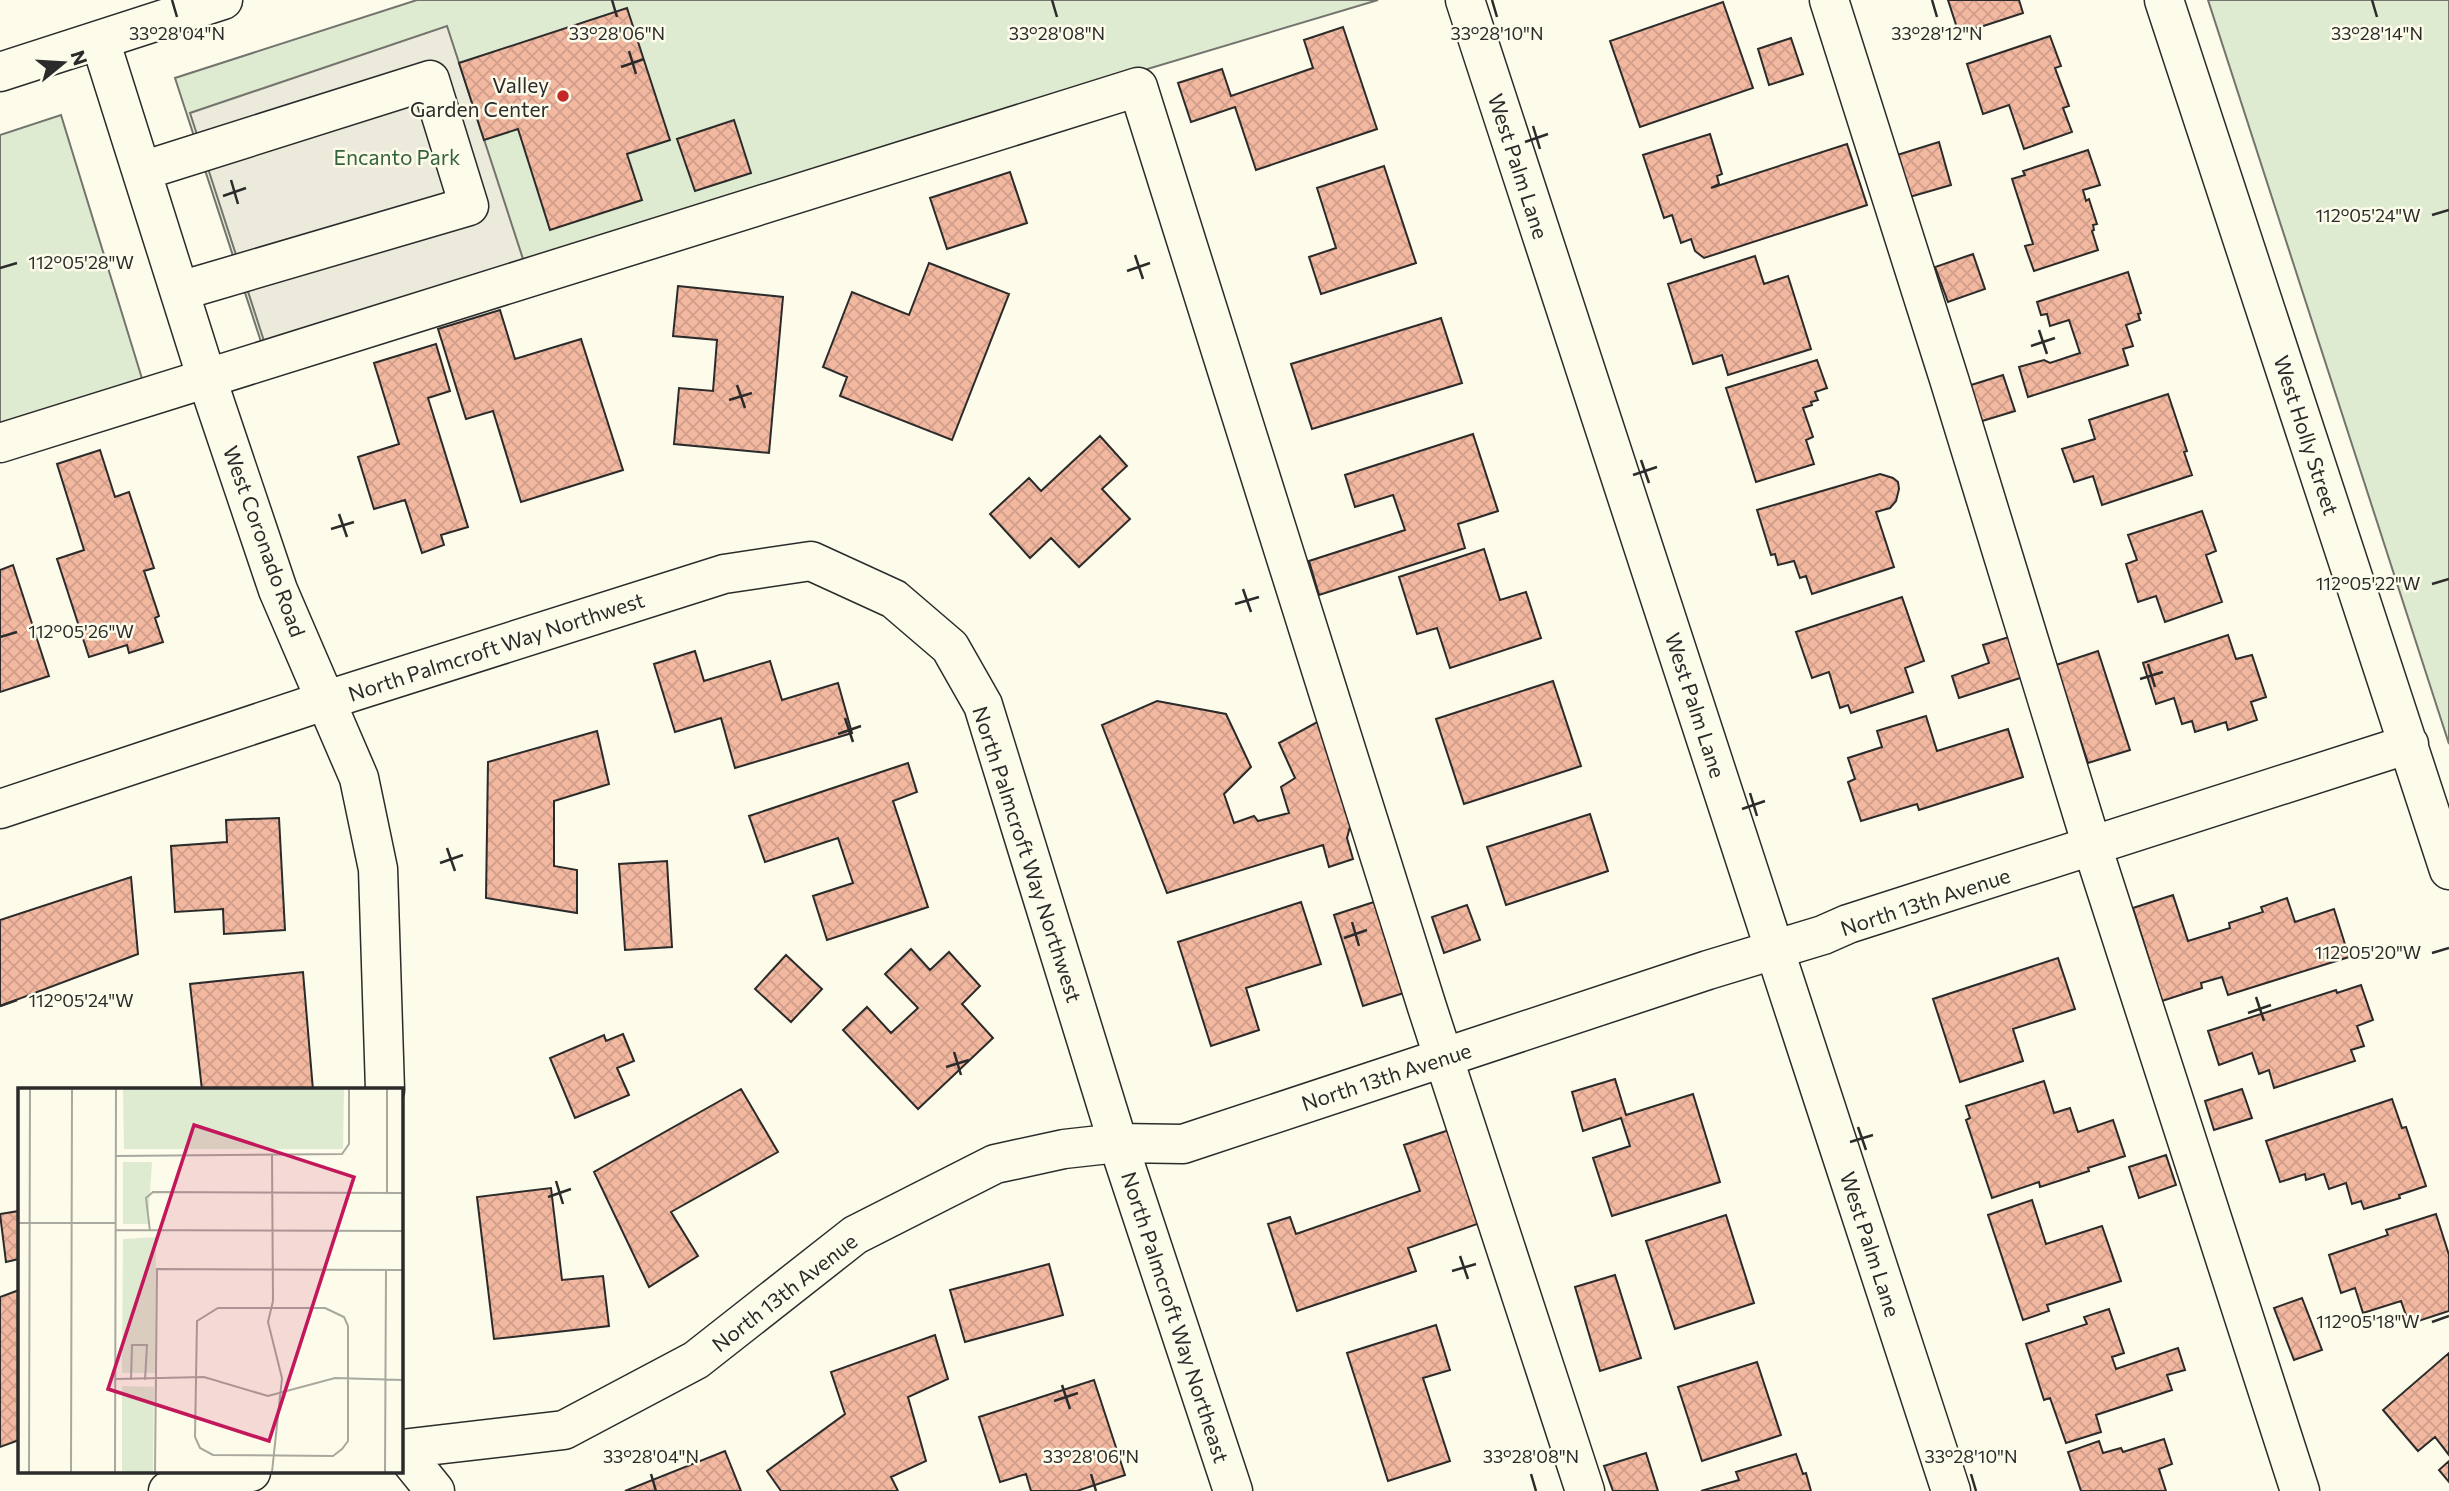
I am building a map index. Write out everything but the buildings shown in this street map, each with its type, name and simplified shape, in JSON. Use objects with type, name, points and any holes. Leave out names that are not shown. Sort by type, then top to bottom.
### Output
[{"type":"street","points":[[0,72],[223,0]]},
{"type":"street","name":"West Palm Lane","points":[[1465,0],[1951,1491]]},
{"type":"street","points":[[1829,0],[2092,846],[2301,1491]]},
{"type":"street","name":"West Holly Street","points":[[2164,0],[2449,870]]},
{"type":"street","name":"West Coronado Road","points":[[100,40],[207,379],[278,590],[359,778],[378,869],[385,1088]]},
{"type":"street","points":[[142,171],[430,80],[469,206],[180,291]]},
{"type":"street","points":[[0,443],[1138,87],[1585,1491]]},
{"type":"street","name":"North Palmcroft Way Northwest","points":[[0,809],[327,700],[724,573],[811,561],[894,599],[950,647],[983,705],[1118,1143]]},
{"type":"street","name":"North 13th Avenue","points":[[402,1449],[564,1430],[696,1360],[855,1235],[995,1164],[1064,1149],[1118,1143],[1183,1144],[1775,948],[1823,935],[1848,924],[2409,744]]},
{"type":"street","name":"North Palmcroft Way Northeast","points":[[1118,1143],[1233,1491]]},
{"type":"street","points":[[402,1450],[435,1491]]},
{"type":"street","points":[[168,1491],[242,1474]]},
{"type":"green space","name":"Encanto Park","points":[[417,0],[1378,0],[1114,79],[263,348],[175,78]]},
{"type":"green space","points":[[2208,0],[2449,0],[2449,744]]},
{"type":"green space","points":[[61,115],[144,385],[0,428],[0,135]]},
{"type":"shaded area","points":[[447,26],[524,262],[265,344],[190,113]]},
{"type":"place","name":"Valley Garden Center","points":[[563,96]]}]
